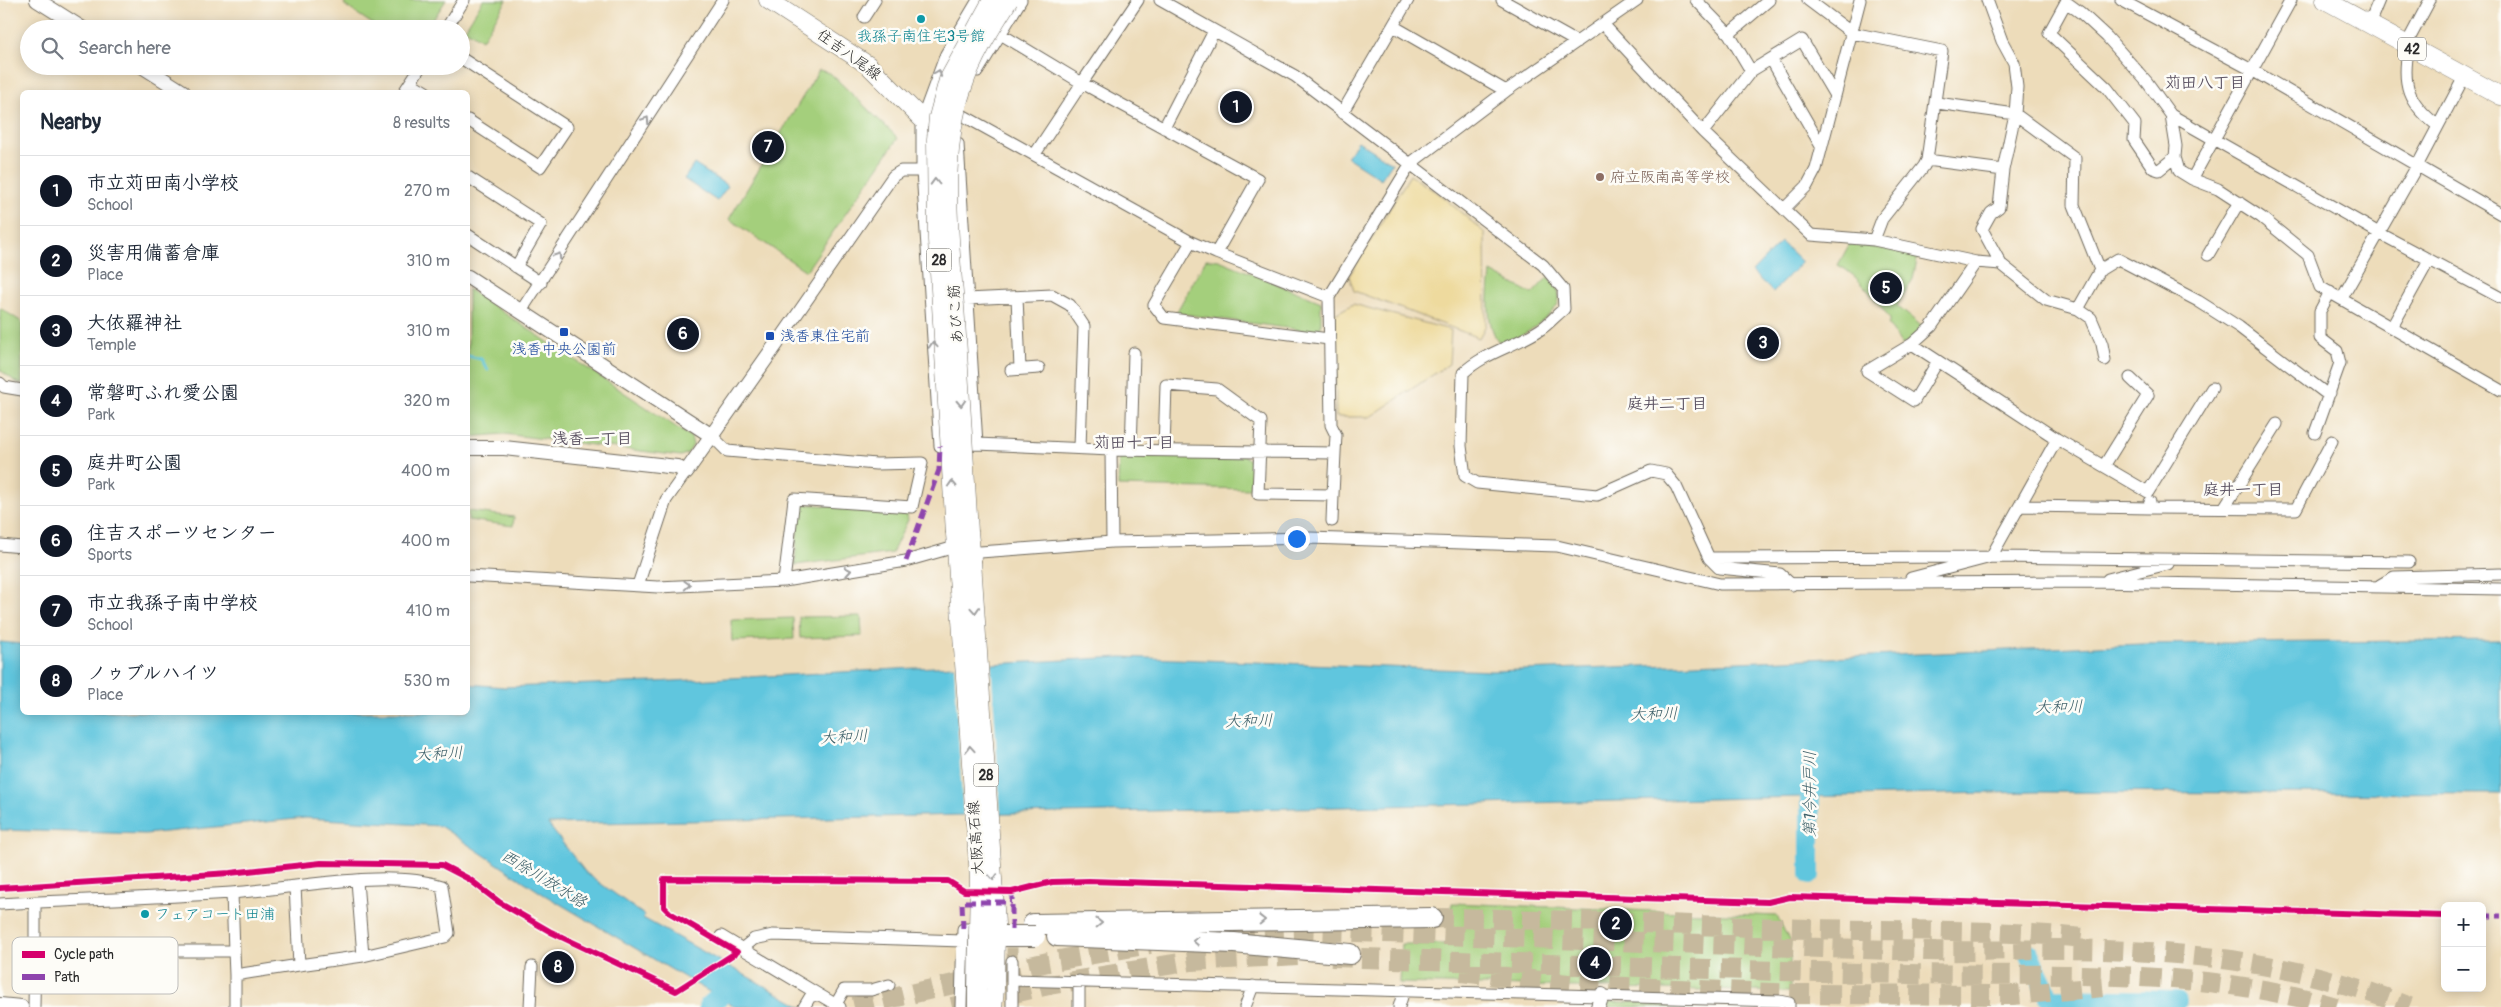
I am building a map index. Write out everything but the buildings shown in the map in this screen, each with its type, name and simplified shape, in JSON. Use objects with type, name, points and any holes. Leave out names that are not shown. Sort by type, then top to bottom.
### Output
[{"type":"highway","points":[[996,930],[1432,918]]},
{"type":"highway","points":[[1034,930],[1350,954]]},
{"type":"main road","name":"住吉八尾線","points":[[768,0],[868,65],[922,119]]},
{"type":"main road","name":"あびこ筋","points":[[963,548],[937,240],[936,139],[938,117],[948,80],[992,0]]},
{"type":"main road","name":"あびこ筋","points":[[963,548],[949,166],[954,120],[962,87],[980,48],[1009,0]]},
{"type":"main road","name":"42","points":[[2325,0],[2501,96]]},
{"type":"main road","name":"大阪高石線","points":[[963,548],[978,868],[996,930],[985,998]]},
{"type":"street","points":[[37,0],[69,20]]},
{"type":"street","points":[[452,20],[464,0]]},
{"type":"street","points":[[521,311],[541,283],[723,0]]},
{"type":"street","points":[[864,17],[876,0]]},
{"type":"street","points":[[978,0],[946,54],[922,119],[922,171],[940,446],[977,444],[1111,450],[1335,453]]},
{"type":"street","points":[[977,444],[958,151],[964,116],[979,68],[1021,0]]},
{"type":"street","points":[[1035,154],[1138,0]]},
{"type":"street","points":[[1160,0],[1295,76],[1543,265],[1563,289],[1564,309],[1540,330],[1498,350],[1470,366],[1463,373],[1461,446],[1465,476],[1477,483],[1597,495],[1651,471],[1666,474],[1676,486],[1709,558],[1719,568],[1780,574],[1792,585]]},
{"type":"street","points":[[1342,113],[1408,0]]},
{"type":"street","points":[[1502,0],[1577,42]]},
{"type":"street","points":[[1332,521],[1336,435],[1330,425],[1329,296],[1411,163],[1506,91],[1637,0]]},
{"type":"street","points":[[1696,0],[1728,34],[1750,71]]},
{"type":"street","points":[[1728,34],[1769,0]]},
{"type":"street","points":[[1808,0],[1852,33],[1942,51],[1936,103],[1924,166],[1882,219],[1874,240]]},
{"type":"street","points":[[1784,209],[1807,186],[1816,169],[1860,0]]},
{"type":"street","points":[[1987,0],[2002,41],[2014,62],[2017,87],[2015,114],[2003,170],[1999,207],[1991,213],[1982,229],[2001,264],[2046,300],[2078,309],[2091,318],[2102,344],[2105,360]]},
{"type":"street","points":[[2121,0],[2250,70],[2501,214]]},
{"type":"street","points":[[2192,179],[2250,70],[2291,0]]},
{"type":"street","points":[[2369,24],[2379,0]]},
{"type":"street","points":[[2430,0],[2408,46],[2406,85],[2421,110],[2438,126]]},
{"type":"street","points":[[2175,157],[2159,170],[2153,168],[2146,154],[2134,140],[2135,124],[2107,88],[2049,33],[2065,1],[2081,13],[2106,37],[2148,82],[2171,115],[2176,146],[2175,157],[2179,171],[2192,179],[2218,189],[2239,202],[2261,217],[2308,255],[2320,287],[2501,390]]},
{"type":"street","points":[[1603,24],[1703,132],[1811,235],[1874,240],[1976,262],[2001,264]]},
{"type":"street","points":[[1393,26],[1506,91]]},
{"type":"street","points":[[1164,128],[1214,31]]},
{"type":"street","points":[[999,33],[1082,82],[1258,179],[1216,253]]},
{"type":"street","points":[[1703,132],[1750,71],[1802,40],[1834,94]]},
{"type":"street","points":[[946,54],[959,52],[970,58],[979,68]]},
{"type":"street","points":[[1770,59],[1822,146]]},
{"type":"street","points":[[470,64],[567,127],[540,167],[470,121]]},
{"type":"street","points":[[152,75],[168,89]]},
{"type":"street","points":[[408,88],[416,75]]},
{"type":"street","points":[[2342,298],[2417,166],[2464,77]]},
{"type":"street","points":[[1936,103],[2015,114],[2075,158],[2074,205],[2100,270]]},
{"type":"street","points":[[2171,115],[2379,233],[2501,298]]},
{"type":"street","points":[[964,116],[1191,242],[1329,296]]},
{"type":"street","points":[[922,119],[958,151]]},
{"type":"street","points":[[1926,160],[2003,170]]},
{"type":"street","points":[[638,585],[666,500],[893,176],[901,171],[922,171]]},
{"type":"street","points":[[470,178],[541,224],[516,267]]},
{"type":"street","points":[[2208,255],[2239,202]]},
{"type":"street","points":[[470,236],[541,283]]},
{"type":"street","points":[[926,240],[934,247],[956,246],[963,236]]},
{"type":"street","points":[[1191,242],[1154,305],[1164,318],[1329,339]]},
{"type":"street","points":[[2078,309],[2100,270],[2118,259],[2198,301],[2239,327],[2324,392],[2330,393]]},
{"type":"street","points":[[2392,327],[2430,260]]},
{"type":"street","points":[[1938,361],[1914,401],[1867,370],[1912,344],[1931,326],[1976,262]]},
{"type":"street","points":[[470,278],[560,339],[712,436],[727,451],[876,464],[922,463],[912,507],[794,499],[784,581]]},
{"type":"street","points":[[2315,433],[2340,364],[2337,351],[2320,338],[2320,311],[2330,292]]},
{"type":"street","points":[[967,299],[1052,295],[1070,305],[1084,326],[1080,448]]},
{"type":"street","points":[[1017,297],[1015,370],[1039,368]]},
{"type":"street","points":[[1912,344],[2057,439],[2148,492]]},
{"type":"street","points":[[1131,361],[1131,450]]},
{"type":"street","points":[[2104,466],[2148,395],[2130,378]]},
{"type":"street","points":[[0,383],[4,387],[20,390]]},
{"type":"street","points":[[1164,450],[1166,385],[1217,390],[1261,421],[1258,494],[1332,495]]},
{"type":"street","points":[[2151,508],[2148,492],[2212,388]]},
{"type":"street","points":[[2224,508],[2277,424]]},
{"type":"street","points":[[1894,582],[1991,557],[2022,506],[2057,439]]},
{"type":"street","points":[[2022,506],[2296,509],[2332,441]]},
{"type":"street","points":[[470,448],[513,449],[677,467],[686,472]]},
{"type":"street","points":[[1111,450],[1112,542]]},
{"type":"street","points":[[470,576],[658,587],[784,581],[963,548],[1112,542],[1309,538],[1558,546],[1720,584],[2092,582],[2501,589]]},
{"type":"street","points":[[0,545],[20,547]]},
{"type":"street","points":[[1709,558],[1991,557],[2409,562]]},
{"type":"street","points":[[2092,582],[2184,560]]},
{"type":"street","points":[[2378,586],[2394,577],[2501,574]]},
{"type":"street","points":[[358,880],[363,956]]},
{"type":"street","points":[[0,904],[232,893],[358,880],[422,880],[442,886],[449,933],[445,937],[363,956],[235,975]]},
{"type":"street","points":[[296,886],[299,965]]},
{"type":"street","points":[[232,893],[235,1007]]},
{"type":"street","points":[[35,902],[35,937]]},
{"type":"street","points":[[961,1007],[963,929],[996,930]]},
{"type":"street","points":[[743,948],[754,939],[773,935],[963,941]]},
{"type":"street","points":[[720,936],[743,948],[811,999],[838,1006],[844,990],[871,990],[888,985]]},
{"type":"street","points":[[178,951],[234,951]]},
{"type":"street","points":[[1012,961],[1012,1007]]},
{"type":"street","points":[[530,1007],[532,967]]},
{"type":"street","points":[[1013,980],[1404,990],[1600,1001],[1779,1001],[1789,1002],[1789,1007]]},
{"type":"street","points":[[1079,981],[1079,1007]]},
{"type":"street","points":[[1245,1007],[1253,986]]},
{"type":"street","points":[[1399,1007],[1404,990]]},
{"type":"street","points":[[34,994],[34,1007]]},
{"type":"street","points":[[0,1005],[21,1007]]},
{"type":"green space","points":[[347,0],[446,0],[433,20],[366,20],[344,5]]},
{"type":"green space","points":[[483,0],[507,0],[482,40],[470,32],[470,21]]},
{"type":"green space","points":[[819,70],[830,73],[898,138],[806,271],[729,219]]},
{"type":"green space","points":[[1850,243],[1918,255],[1913,279],[1897,306],[1925,329],[1902,345],[1888,324],[1890,319],[1873,296],[1853,275],[1838,265]]},
{"type":"green space","points":[[1206,259],[1219,260],[1321,302],[1321,327],[1316,332],[1176,313]]},
{"type":"green space","points":[[1491,272],[1532,294],[1548,277],[1558,290],[1559,300],[1557,305],[1546,318],[1522,335],[1508,341],[1498,341],[1491,325],[1490,317]]},
{"type":"green space","points":[[470,290],[691,437],[693,445],[688,453],[681,456],[504,434],[470,437]]},
{"type":"green space","points":[[0,308],[20,321],[20,383],[0,370]]},
{"type":"green space","points":[[1242,454],[1253,463],[1250,489],[1118,486],[1119,458],[1123,455]]},
{"type":"green space","points":[[799,505],[906,511],[908,520],[892,553],[795,565]]},
{"type":"green space","points":[[470,511],[514,517],[513,526],[470,520]]},
{"type":"green space","points":[[861,616],[862,636],[800,638],[799,617]]},
{"type":"green space","points":[[793,618],[794,639],[732,641],[731,620]]},
{"type":"green space","points":[[1452,903],[1777,916],[1790,942],[1790,992],[1399,983],[1401,944],[1450,944]]},
{"type":"green space","points":[[1609,1002],[1680,1003],[1679,1007],[1605,1007]]},
{"type":"sand","points":[[1410,175],[1443,197],[1485,233],[1486,325],[1479,338],[1354,291],[1349,276]]},
{"type":"sand","points":[[1353,304],[1451,330],[1449,364],[1370,417],[1336,417],[1335,314]]},
{"type":"water","points":[[1358,141],[1392,163],[1381,179],[1347,157]]},
{"type":"water","points":[[694,164],[728,186],[717,201],[684,179]]},
{"type":"water","points":[[1781,242],[1802,262],[1773,292],[1752,272]]},
{"type":"water","points":[[2501,640],[2501,794],[2036,792],[548,824],[586,873],[644,915],[643,918],[802,1007],[735,1007],[543,894],[440,826],[306,818],[145,834],[0,830],[0,642],[20,644],[20,715],[470,715],[470,684],[504,687],[654,682],[1122,657],[1492,671],[2141,644]]},
{"type":"pier","points":[[991,662],[1001,817],[963,817],[954,664]]},
{"type":"waterway","points":[[470,356],[481,359],[488,370]]},
{"type":"waterway","name":"第1今井戸川","points":[[1810,770],[1810,875]]},
{"type":"waterway","name":"第1今井戸川","points":[[2029,953],[2050,999],[2177,1001]]},
{"type":"waterway","points":[[708,1007],[729,988]]},
{"type":"tunnel","points":[[1432,918],[1981,932],[2084,938]]},
{"type":"tunnel","points":[[1204,936],[1234,932],[1298,930],[1927,951],[2040,949],[2134,951],[2181,954],[2274,967],[2364,990],[2409,1007]]},
{"type":"tunnel","points":[[1012,931],[1012,961]]},
{"type":"tunnel","points":[[854,1007],[1048,962],[1150,944]]},
{"type":"tunnel","points":[[952,1007],[1049,985],[1192,961],[1298,955]]},
{"type":"tunnel","points":[[1331,957],[1909,974],[2124,976],[2178,979],[2231,985],[2284,994],[2336,1007]]},
{"type":"tunnel","points":[[1461,972],[1578,985],[1799,994],[2013,995],[2103,987]]},
{"type":"marked path","points":[[906,561],[939,470],[940,446]]},
{"type":"marked path","points":[[1012,930],[1012,892],[1015,891]]},
{"type":"marked path","points":[[963,929],[962,902],[1012,902]]},
{"type":"marked path","points":[[2486,916],[2501,916]]},
{"type":"cycle path","points":[[0,888],[230,873],[321,863],[442,865],[469,879],[499,902],[551,932],[676,991],[737,952],[670,913],[664,907],[664,879],[948,881],[964,891],[1012,892],[1052,882],[1089,881],[1768,902],[1790,897],[2441,916]]},
{"type":"place","name":"我孫子南住宅3号館","points":[[921,19]]},
{"type":"place","name":"市立苅田南小学校","points":[[1236,107]]},
{"type":"place","name":"市立我孫子南中学校","points":[[768,147]]},
{"type":"place","name":"府立阪南高等学校","points":[[1600,177]]},
{"type":"place","name":"庭井町公園","points":[[1886,288]]},
{"type":"place","name":"浅香中央公園前","points":[[564,332]]},
{"type":"place","name":"住吉スポーツセンター","points":[[683,334]]},
{"type":"place","name":"浅香東住宅前","points":[[770,336]]},
{"type":"place","name":"大依羅神社","points":[[1763,343]]},
{"type":"place","name":"フェアコート田浦","points":[[145,914]]},
{"type":"place","name":"災害用備蓄倉庫","points":[[1616,924]]},
{"type":"place","name":"常磐町ふれ愛公園","points":[[1595,963]]},
{"type":"place","name":"ノゥブルハイツ","points":[[558,967]]},
{"type":"district","name":"苅田八丁目","points":[[2205,83]]},
{"type":"district","name":"庭井二丁目","points":[[1667,404]]},
{"type":"district","name":"浅香一丁目","points":[[592,439]]},
{"type":"district","name":"苅田十丁目","points":[[1134,443]]},
{"type":"district","name":"庭井一丁目","points":[[2243,490]]},
{"type":"water label","name":"大和川","points":[[2059,707]]},
{"type":"water label","name":"大和川","points":[[1654,714]]},
{"type":"water label","name":"大和川","points":[[1249,721]]},
{"type":"water label","name":"大和川","points":[[844,737]]},
{"type":"water label","name":"大和川","points":[[439,754]]},
{"type":"water label","name":"西除川放水路","points":[[544,879]]}]
